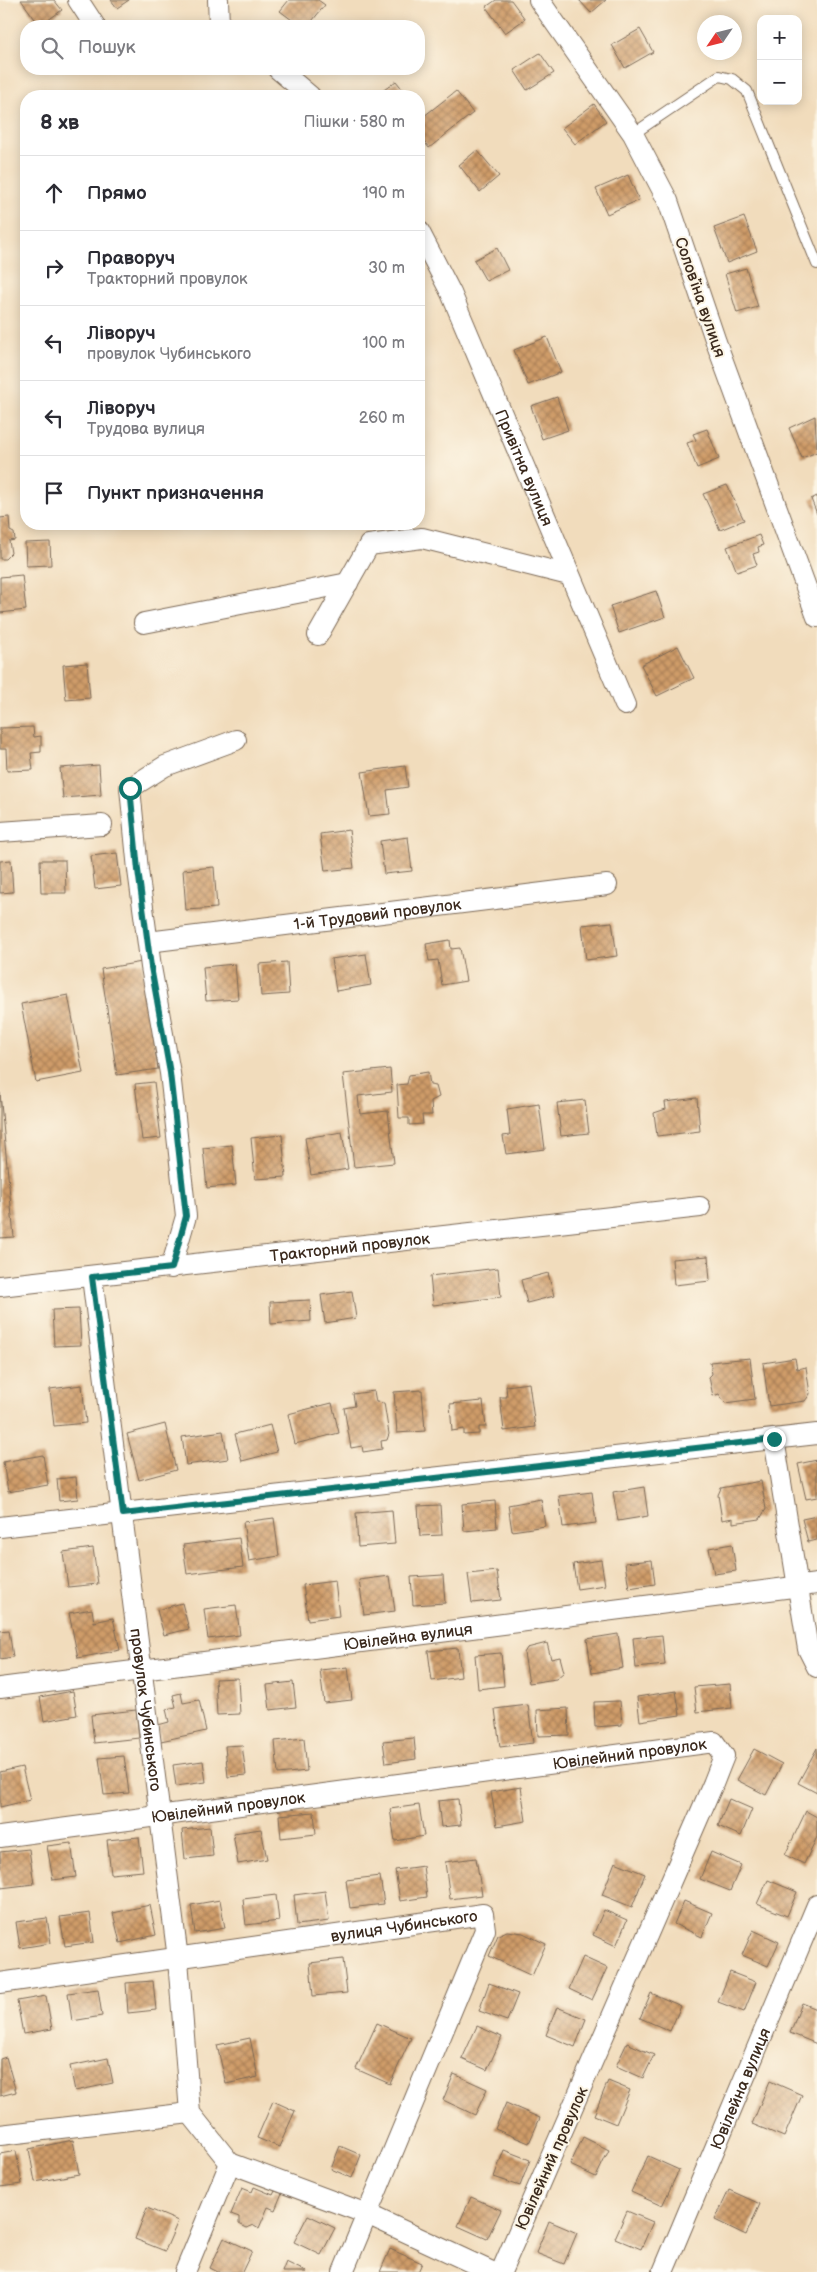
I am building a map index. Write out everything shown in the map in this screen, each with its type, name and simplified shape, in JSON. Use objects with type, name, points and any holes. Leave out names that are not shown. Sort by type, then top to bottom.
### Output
[{"type":"street","points":[[78,0],[92,20]]},
{"type":"street","points":[[218,0],[218,20]]},
{"type":"street","name":"Соловʼїна вулиця","points":[[539,0],[633,134],[668,201],[716,342],[817,617]]},
{"type":"street","points":[[285,75],[303,90]]},
{"type":"street","name":"Привітна вулиця","points":[[425,243],[451,293],[625,705]]},
{"type":"street","points":[[318,635],[369,545],[422,538],[569,575]]},
{"type":"street","points":[[144,623],[348,582]]},
{"type":"street","points":[[172,1268],[186,1216],[170,1073],[138,870],[130,788],[165,766],[236,740]]},
{"type":"street","points":[[0,832],[102,825]]},
{"type":"street","name":"1-й Трудовий провулок","points":[[148,942],[608,885]]},
{"type":"street","name":"Тракторний провулок","points":[[0,1286],[700,1207]]},
{"type":"street","name":"провулок Чубинського","points":[[92,1277],[123,1514],[140,1670],[178,1959],[190,2113]]},
{"type":"street","points":[[0,1527],[817,1434]]},
{"type":"street","points":[[774,1439],[808,1586],[808,1649],[817,1667]]},
{"type":"street","name":"Ювілейна вулиця","points":[[0,1688],[808,1586]]},
{"type":"street","name":"Ювілейний провулок","points":[[0,1837],[714,1742],[724,1756],[714,1784],[501,2272]]},
{"type":"street","name":"Ювілейна вулиця","points":[[662,2272],[817,1905]]},
{"type":"street","name":"вулиця Чубинського","points":[[0,1982],[178,1959],[483,1914],[485,1930],[343,2272]]},
{"type":"street","points":[[0,2135],[190,2113],[230,2163],[367,2214],[492,2272]]},
{"type":"street","points":[[185,2272],[230,2163]]},
{"type":"lane","points":[[633,134],[719,76],[732,79],[747,91],[817,264]]},
{"type":"building","points":[[21,0],[54,0],[62,10],[48,20],[36,20]]},
{"type":"building","points":[[111,0],[129,0],[117,8]]},
{"type":"building","points":[[289,0],[318,0],[325,5],[313,20],[292,20],[280,11]]},
{"type":"building","points":[[496,0],[511,0],[525,19],[505,33],[486,7]]},
{"type":"building","points":[[579,0],[606,0],[591,13]]},
{"type":"building","points":[[640,29],[653,52],[625,68],[612,45]]},
{"type":"building","points":[[540,53],[554,73],[527,90],[514,70]]},
{"type":"building","points":[[396,81],[403,90],[384,90]]},
{"type":"building","points":[[456,91],[473,113],[429,148],[425,143],[425,115]]},
{"type":"building","points":[[594,104],[606,121],[575,144],[562,128]]},
{"type":"building","points":[[477,150],[499,176],[480,192],[459,165]]},
{"type":"building","points":[[628,175],[639,200],[607,214],[596,189]]},
{"type":"building","points":[[744,217],[757,251],[727,263],[714,228]]},
{"type":"building","points":[[497,248],[508,270],[486,281],[474,260]]},
{"type":"building","points":[[746,268],[758,307],[737,313],[725,274]]},
{"type":"building","points":[[547,337],[561,372],[528,385],[514,350]]},
{"type":"building","points":[[557,397],[568,430],[542,439],[531,406]]},
{"type":"building","points":[[815,416],[817,452],[802,458],[789,428]]},
{"type":"building","points":[[707,429],[719,459],[697,468],[687,443],[696,440],[693,434]]},
{"type":"building","points":[[727,485],[744,520],[720,530],[703,494]]},
{"type":"building","points":[[817,496],[817,514],[811,499]]},
{"type":"building","points":[[9,517],[10,531],[14,533],[15,540],[9,541],[11,553],[5,559],[0,559],[0,518]]},
{"type":"building","points":[[759,535],[763,545],[758,547],[759,552],[753,554],[757,565],[737,572],[727,547]]},
{"type":"building","points":[[50,542],[51,565],[26,566],[25,543]]},
{"type":"building","points":[[22,575],[26,610],[0,613],[0,577]]},
{"type":"building","points":[[656,591],[665,617],[619,633],[610,606]]},
{"type":"building","points":[[678,646],[694,678],[657,696],[641,665]]},
{"type":"building","points":[[87,663],[90,698],[66,700],[63,665]]},
{"type":"building","points":[[33,727],[34,737],[41,736],[41,752],[31,753],[33,770],[7,771],[6,749],[0,749],[0,728]]},
{"type":"building","points":[[99,765],[101,795],[63,798],[60,768]]},
{"type":"building","points":[[405,766],[408,787],[387,790],[390,814],[369,816],[362,772]]},
{"type":"building","points":[[349,830],[354,868],[325,871],[320,834]]},
{"type":"building","points":[[408,837],[412,871],[384,874],[380,841]]},
{"type":"building","points":[[117,853],[121,886],[95,889],[91,856]]},
{"type":"building","points":[[11,860],[13,892],[0,893],[0,861]]},
{"type":"building","points":[[40,860],[65,860],[66,893],[41,893]]},
{"type":"building","points":[[214,867],[217,908],[186,910],[183,870]]},
{"type":"building","points":[[612,922],[617,956],[586,960],[582,925]]},
{"type":"building","points":[[450,940],[451,949],[460,948],[466,981],[442,985],[438,960],[429,961],[426,944]]},
{"type":"building","points":[[366,954],[371,985],[336,991],[331,959]]},
{"type":"building","points":[[142,962],[158,1069],[117,1075],[101,969]]},
{"type":"building","points":[[287,962],[289,994],[261,996],[259,964]]},
{"type":"building","points":[[235,964],[238,999],[206,1001],[203,967]]},
{"type":"building","points":[[68,995],[83,1073],[36,1082],[21,1004]]},
{"type":"building","points":[[390,1069],[392,1092],[358,1096],[360,1114],[388,1111],[394,1163],[354,1167],[343,1074]]},
{"type":"building","points":[[428,1072],[430,1085],[436,1086],[439,1097],[431,1101],[432,1115],[422,1115],[423,1124],[409,1125],[409,1118],[399,1118],[397,1085],[407,1084],[409,1075]]},
{"type":"building","points":[[154,1082],[161,1138],[142,1140],[135,1084]]},
{"type":"building","points":[[0,1093],[14,1237],[0,1238]]},
{"type":"building","points":[[697,1098],[700,1131],[657,1136],[654,1113],[666,1109],[665,1102]]},
{"type":"building","points":[[585,1100],[589,1133],[561,1136],[557,1103]]},
{"type":"building","points":[[539,1104],[545,1149],[506,1154],[503,1136],[510,1135],[507,1109]]},
{"type":"building","points":[[342,1132],[348,1169],[311,1175],[305,1138]]},
{"type":"building","points":[[282,1135],[286,1177],[255,1179],[251,1138]]},
{"type":"building","points":[[232,1145],[236,1185],[207,1188],[203,1148]]},
{"type":"building","points":[[708,1256],[710,1281],[674,1285],[672,1259]]},
{"type":"building","points":[[498,1268],[501,1297],[433,1305],[430,1276]]},
{"type":"building","points":[[548,1273],[554,1296],[527,1303],[521,1280]]},
{"type":"building","points":[[352,1291],[356,1318],[325,1323],[321,1295]]},
{"type":"building","points":[[310,1300],[311,1321],[271,1324],[270,1302]]},
{"type":"building","points":[[79,1309],[81,1345],[54,1346],[52,1310]]},
{"type":"building","points":[[750,1358],[755,1399],[725,1403],[719,1394],[713,1396],[709,1377],[712,1374],[710,1362]]},
{"type":"building","points":[[795,1358],[797,1369],[806,1367],[810,1394],[805,1401],[769,1406],[763,1363]]},
{"type":"building","points":[[529,1383],[535,1427],[504,1431],[500,1397],[507,1397],[506,1386]]},
{"type":"building","points":[[82,1385],[86,1423],[54,1426],[50,1389]]},
{"type":"building","points":[[422,1390],[425,1431],[397,1433],[394,1392]]},
{"type":"building","points":[[374,1391],[376,1402],[384,1403],[389,1434],[387,1440],[381,1441],[382,1449],[363,1452],[362,1446],[351,1448],[344,1408],[355,1406],[353,1394]]},
{"type":"building","points":[[483,1401],[486,1427],[479,1427],[479,1434],[464,1435],[464,1429],[452,1431],[450,1404]]},
{"type":"building","points":[[332,1403],[339,1433],[295,1444],[288,1414]]},
{"type":"building","points":[[165,1424],[176,1470],[139,1480],[127,1434]]},
{"type":"building","points":[[270,1425],[277,1452],[242,1461],[235,1434]]},
{"type":"building","points":[[223,1431],[228,1459],[186,1465],[182,1437]]},
{"type":"building","points":[[43,1455],[48,1485],[8,1492],[3,1462]]},
{"type":"building","points":[[817,1460],[817,1497],[806,1499],[798,1464]]},
{"type":"building","points":[[76,1477],[78,1499],[59,1501],[57,1479]]},
{"type":"building","points":[[761,1481],[766,1509],[760,1519],[733,1523],[733,1518],[722,1520],[718,1495],[721,1488]]},
{"type":"building","points":[[644,1487],[648,1516],[618,1521],[613,1492]]},
{"type":"building","points":[[592,1492],[596,1523],[563,1527],[559,1496]]},
{"type":"building","points":[[541,1499],[545,1526],[512,1531],[508,1505]]},
{"type":"building","points":[[495,1501],[497,1528],[464,1531],[462,1504]]},
{"type":"building","points":[[440,1505],[442,1535],[420,1536],[418,1506]]},
{"type":"building","points":[[392,1510],[395,1544],[358,1547],[356,1513]]},
{"type":"building","points":[[817,1516],[817,1540],[808,1542],[802,1519]]},
{"type":"building","points":[[274,1518],[279,1556],[249,1561],[243,1522]]},
{"type":"building","points":[[239,1538],[243,1567],[187,1574],[183,1545]]},
{"type":"building","points":[[732,1544],[736,1571],[714,1574],[709,1548]]},
{"type":"building","points":[[93,1548],[98,1584],[68,1587],[63,1552]]},
{"type":"building","points":[[601,1560],[605,1585],[577,1589],[573,1564]]},
{"type":"building","points":[[652,1560],[655,1584],[629,1588],[625,1563]]},
{"type":"building","points":[[497,1571],[501,1600],[472,1603],[468,1574]]},
{"type":"building","points":[[443,1575],[445,1603],[413,1605],[411,1577]]},
{"type":"building","points":[[390,1576],[395,1611],[364,1615],[359,1580]]},
{"type":"building","points":[[335,1581],[339,1616],[308,1620],[303,1585]]},
{"type":"building","points":[[182,1603],[189,1629],[164,1635],[157,1610]]},
{"type":"building","points":[[236,1605],[240,1635],[208,1639],[204,1609]]},
{"type":"building","points":[[92,1609],[94,1622],[113,1618],[120,1650],[78,1658],[69,1613]]},
{"type":"building","points":[[9,1630],[13,1657],[0,1659],[0,1631]]},
{"type":"building","points":[[618,1634],[623,1668],[592,1673],[587,1639]]},
{"type":"building","points":[[662,1635],[665,1665],[636,1668],[633,1638]]},
{"type":"building","points":[[547,1643],[551,1659],[560,1657],[564,1672],[556,1679],[529,1683],[524,1653],[527,1648]]},
{"type":"building","points":[[458,1648],[461,1677],[432,1681],[428,1651]]},
{"type":"building","points":[[501,1653],[504,1686],[478,1689],[475,1655]]},
{"type":"building","points":[[348,1667],[352,1700],[324,1703],[320,1670]]},
{"type":"building","points":[[238,1678],[240,1714],[217,1715],[215,1679]]},
{"type":"building","points":[[293,1682],[296,1707],[270,1710],[267,1685]]},
{"type":"building","points":[[730,1684],[732,1708],[697,1712],[694,1687]]},
{"type":"building","points":[[73,1691],[77,1715],[44,1721],[40,1697]]},
{"type":"building","points":[[676,1691],[680,1715],[640,1721],[637,1697]]},
{"type":"building","points":[[181,1693],[183,1703],[199,1700],[206,1731],[161,1741],[158,1725],[169,1722],[166,1709],[176,1707],[173,1695]]},
{"type":"building","points":[[620,1701],[622,1725],[595,1727],[594,1702]]},
{"type":"building","points":[[528,1705],[533,1743],[500,1747],[495,1709]]},
{"type":"building","points":[[568,1708],[569,1735],[538,1736],[537,1710]]},
{"type":"building","points":[[136,1710],[139,1738],[94,1743],[91,1715]]},
{"type":"building","points":[[304,1738],[307,1771],[278,1774],[275,1741]]},
{"type":"building","points":[[414,1738],[416,1759],[386,1763],[383,1741]]},
{"type":"building","points":[[242,1745],[246,1775],[228,1777],[225,1746]]},
{"type":"building","points":[[817,1748],[817,1793],[798,1783]]},
{"type":"building","points":[[754,1749],[782,1764],[766,1795],[737,1780]]},
{"type":"building","points":[[124,1756],[129,1793],[104,1795],[99,1758]]},
{"type":"building","points":[[203,1761],[206,1782],[176,1786],[173,1765]]},
{"type":"building","points":[[22,1767],[30,1800],[0,1807],[0,1772]]},
{"type":"building","points":[[521,1787],[526,1821],[497,1826],[491,1792]]},
{"type":"building","points":[[458,1799],[461,1825],[441,1827],[438,1801]]},
{"type":"building","points":[[729,1799],[752,1809],[741,1836],[718,1826]]},
{"type":"building","points":[[419,1805],[424,1836],[395,1841],[390,1809]]},
{"type":"building","points":[[806,1811],[817,1817],[817,1837],[804,1864],[785,1855]]},
{"type":"building","points":[[314,1812],[316,1834],[281,1838],[279,1815]]},
{"type":"building","points":[[210,1827],[213,1856],[185,1859],[182,1830]]},
{"type":"building","points":[[261,1829],[267,1859],[238,1864],[233,1833]]},
{"type":"building","points":[[139,1837],[143,1871],[111,1874],[107,1840]]},
{"type":"building","points":[[71,1843],[76,1877],[53,1880],[47,1846]]},
{"type":"building","points":[[29,1849],[34,1884],[1,1888],[0,1852]]},
{"type":"building","points":[[711,1852],[741,1865],[730,1891],[700,1879]]},
{"type":"building","points":[[476,1858],[482,1895],[450,1899],[445,1862]]},
{"type":"building","points":[[615,1862],[645,1874],[632,1907],[602,1895]]},
{"type":"building","points":[[423,1866],[427,1897],[400,1901],[395,1870]]},
{"type":"building","points":[[380,1876],[384,1904],[350,1908],[346,1880]]},
{"type":"building","points":[[768,1880],[797,1892],[787,1916],[757,1904]]},
{"type":"building","points":[[325,1891],[329,1921],[297,1925],[294,1895]]},
{"type":"building","points":[[276,1895],[279,1921],[246,1925],[243,1899]]},
{"type":"building","points":[[220,1900],[225,1928],[195,1933],[191,1905]]},
{"type":"building","points":[[684,1901],[712,1913],[702,1937],[674,1924]]},
{"type":"building","points":[[150,1905],[156,1935],[120,1943],[113,1913]]},
{"type":"building","points":[[604,1910],[627,1920],[616,1946],[593,1935]]},
{"type":"building","points":[[90,1913],[94,1942],[65,1946],[60,1917]]},
{"type":"building","points":[[47,1918],[51,1943],[20,1948],[16,1922]]},
{"type":"building","points":[[753,1930],[779,1942],[768,1966],[742,1955]]},
{"type":"building","points":[[507,1931],[523,1933],[546,1944],[532,1976],[489,1956],[498,1935]]},
{"type":"building","points":[[583,1957],[607,1968],[592,2000],[569,1989]]},
{"type":"building","points":[[343,1959],[347,1993],[313,1996],[310,1963]]},
{"type":"building","points":[[730,1972],[756,1982],[744,2012],[718,2002]]},
{"type":"building","points":[[153,1981],[156,2010],[128,2013],[126,1983]]},
{"type":"building","points":[[489,1983],[518,1994],[507,2021],[479,2011]]},
{"type":"building","points":[[98,1989],[102,2016],[72,2021],[68,1993]]},
{"type":"building","points":[[651,1993],[681,2006],[670,2031],[640,2018]]},
{"type":"building","points":[[46,1996],[52,2029],[23,2034],[17,2001]]},
{"type":"building","points":[[802,2003],[817,2009],[817,2044],[790,2033]]},
{"type":"building","points":[[557,2007],[586,2019],[575,2047],[546,2035]]},
{"type":"building","points":[[377,2023],[411,2038],[390,2084],[356,2069]]},
{"type":"building","points":[[477,2026],[502,2037],[487,2070],[462,2059]]},
{"type":"building","points":[[250,2038],[258,2077],[226,2084],[217,2045]]},
{"type":"building","points":[[627,2043],[654,2055],[643,2078],[616,2066]]},
{"type":"building","points":[[6,2057],[16,2092],[0,2096],[0,2059]]},
{"type":"building","points":[[108,2058],[113,2083],[75,2091],[70,2066]]},
{"type":"building","points":[[454,2074],[487,2089],[475,2115],[443,2100]]},
{"type":"building","points":[[608,2081],[630,2090],[616,2124],[594,2115]]},
{"type":"building","points":[[770,2081],[802,2095],[784,2137],[752,2124]]},
{"type":"building","points":[[273,2101],[295,2111],[279,2147],[257,2138]]},
{"type":"building","points":[[506,2103],[540,2118],[529,2143],[495,2129]]},
{"type":"building","points":[[583,2137],[609,2150],[596,2177],[570,2165]]},
{"type":"building","points":[[73,2140],[79,2174],[35,2182],[29,2149]]},
{"type":"building","points":[[340,2146],[361,2155],[352,2178],[331,2169]]},
{"type":"building","points":[[504,2150],[530,2160],[520,2186],[494,2177]]},
{"type":"building","points":[[16,2151],[22,2184],[0,2187],[0,2154]]},
{"type":"building","points":[[648,2156],[679,2170],[662,2206],[631,2192]]},
{"type":"building","points":[[254,2187],[273,2195],[275,2191],[282,2193],[275,2210],[268,2207],[259,2228],[254,2225],[247,2228],[239,2224],[239,2217],[231,2214],[242,2188],[252,2192]]},
{"type":"building","points":[[729,2190],[760,2204],[746,2235],[715,2220]]},
{"type":"building","points":[[471,2197],[501,2210],[487,2239],[458,2226]]},
{"type":"building","points":[[147,2208],[178,2221],[165,2251],[135,2239]]},
{"type":"building","points":[[627,2211],[653,2222],[641,2249],[615,2238]]},
{"type":"building","points":[[308,2215],[335,2228],[321,2255],[294,2242]]},
{"type":"building","points":[[549,2221],[577,2233],[564,2264],[536,2253]]},
{"type":"building","points":[[224,2238],[252,2251],[242,2272],[218,2272],[210,2268]]},
{"type":"building","points":[[390,2249],[422,2263],[418,2272],[380,2272]]},
{"type":"building","points":[[286,2262],[307,2272],[282,2272]]},
{"type":"route","points":[[130,788],[138,870],[151,967],[170,1073],[186,1216],[172,1268],[92,1277],[123,1514],[774,1439]]}]
